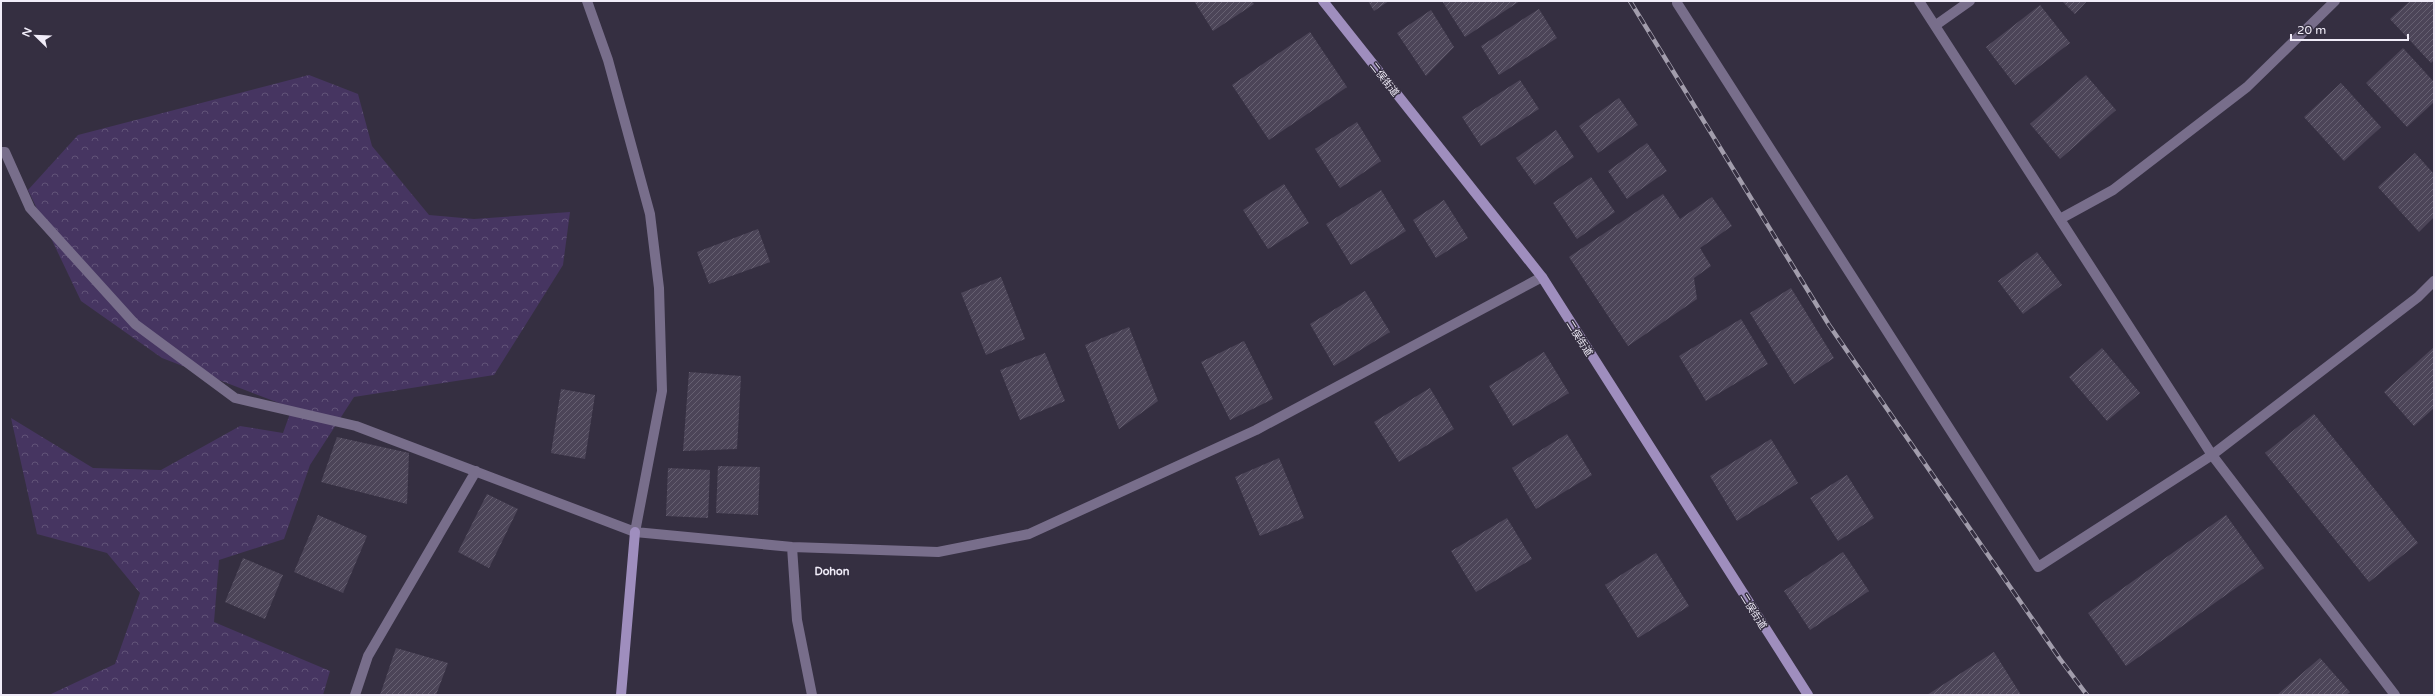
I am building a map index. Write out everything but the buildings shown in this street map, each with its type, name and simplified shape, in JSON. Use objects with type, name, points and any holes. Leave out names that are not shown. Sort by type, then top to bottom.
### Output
[{"type":"street","points":[[587,1],[608,60],[650,214],[659,288],[662,391],[635,532],[621,695]]},
{"type":"street","name":"二俣街道","points":[[1323,1],[1542,277],[1808,695]]},
{"type":"street","points":[[1919,1],[1936,25],[2212,455],[2395,695]]},
{"type":"street","points":[[1936,25],[1970,1]]},
{"type":"street","points":[[2060,219],[2113,190],[2248,87],[2335,1]]},
{"type":"street","points":[[1677,2],[2038,567],[2212,455],[2418,297],[2434,281]]},
{"type":"street","points":[[1,152],[5,152],[30,208],[136,324],[235,398],[356,426],[635,532],[792,547],[938,552],[1029,534],[1256,430],[1542,277]]},
{"type":"street","points":[[355,695],[368,656],[476,472]]},
{"type":"street","points":[[792,547],[797,620],[812,695]]},
{"type":"green space","points":[[309,75],[358,94],[372,146],[429,215],[474,219],[570,212],[563,265],[494,375],[354,397],[310,465],[284,539],[219,560],[214,622],[330,671],[323,695],[49,695],[115,664],[140,593],[107,553],[37,534],[11,418],[93,468],[161,470],[240,426],[283,433],[292,408],[162,358],[81,301],[28,190],[78,135]]},
{"type":"railway","points":[[1630,1],[1829,325],[2060,659],[2087,695]]},
{"type":"district","name":"Dohon","points":[[832,571]]}]
